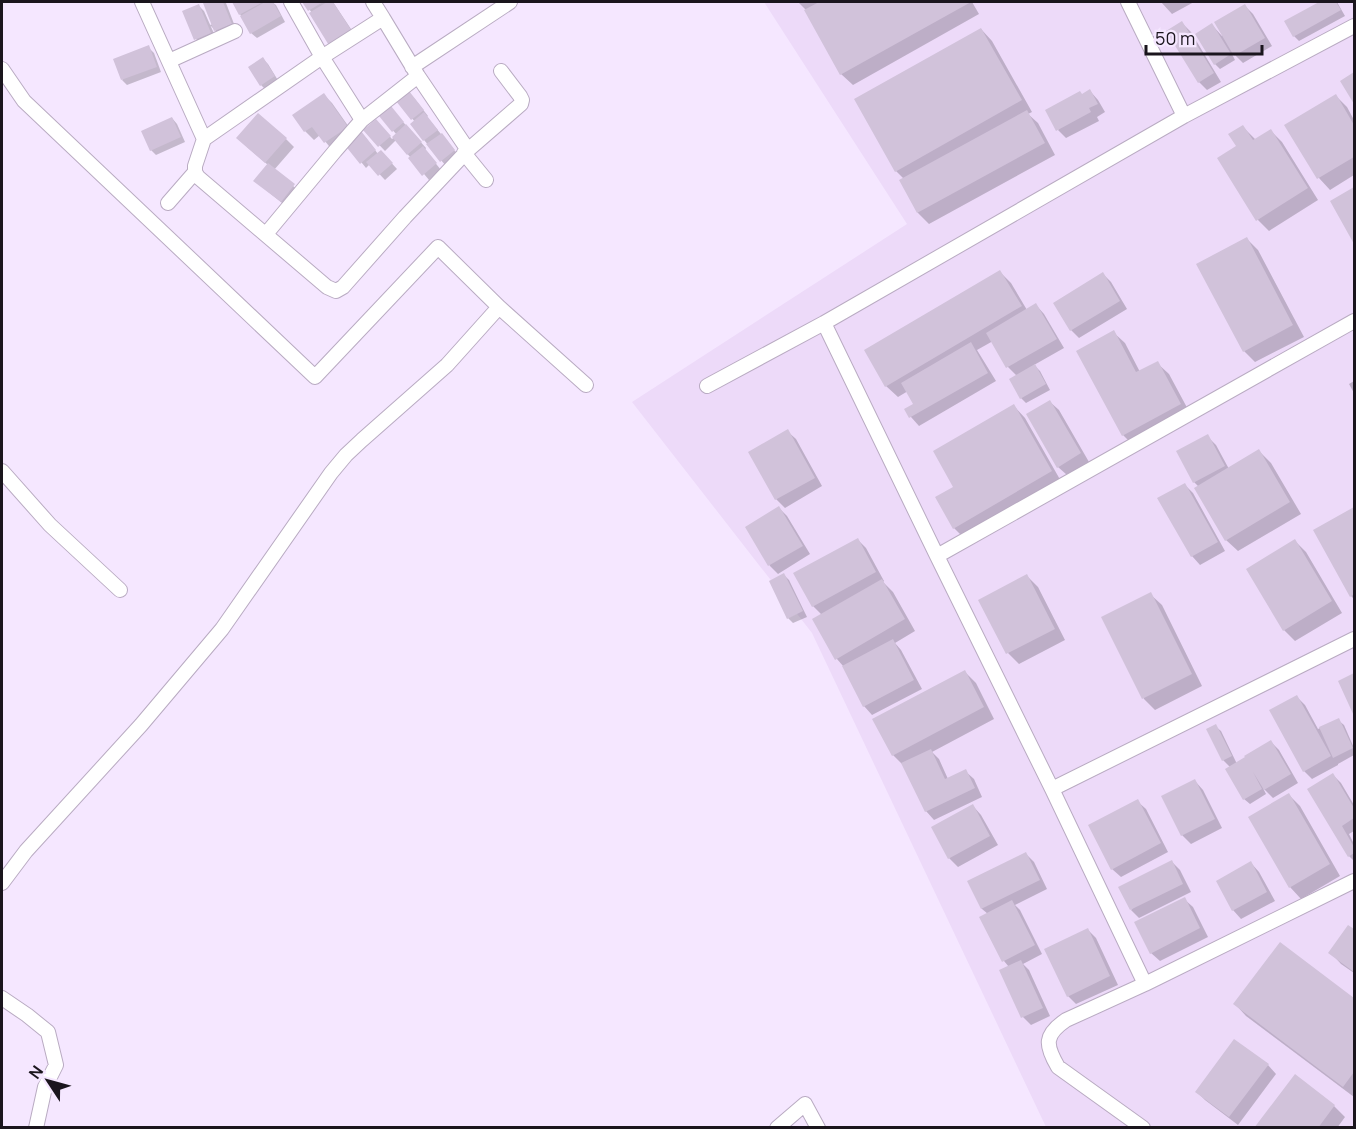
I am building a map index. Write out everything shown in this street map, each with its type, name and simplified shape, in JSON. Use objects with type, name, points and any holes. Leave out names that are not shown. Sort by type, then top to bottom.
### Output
[{"type":"street","points":[[142,2],[204,139]]},
{"type":"street","points":[[291,2],[362,120]]},
{"type":"street","points":[[373,2],[466,152],[486,180]]},
{"type":"street","points":[[266,234],[362,120],[415,71],[510,2]]},
{"type":"street","points":[[1128,2],[1184,116]]},
{"type":"street","points":[[383,18],[322,57],[204,139],[195,166],[198,177],[327,287],[336,291],[343,287],[466,152],[521,104],[520,96],[501,71]]},
{"type":"street","points":[[707,386],[824,323],[1184,116],[1354,26]]},
{"type":"street","points":[[169,61],[235,31]]},
{"type":"street","points":[[2,69],[24,101],[315,378],[438,247],[499,307],[586,385]]},
{"type":"street","points":[[168,203],[195,172]]},
{"type":"street","points":[[2,883],[26,851],[141,725],[222,629],[346,454],[447,365],[499,307]]},
{"type":"street","points":[[937,556],[1354,321]]},
{"type":"street","points":[[824,323],[1053,789],[1145,984]]},
{"type":"street","points":[[2,471],[50,525],[120,590]]},
{"type":"street","points":[[1053,789],[1354,639]]},
{"type":"street","points":[[1143,1128],[1058,1067],[1049,1053],[1049,1038],[1055,1028],[1066,1020],[1145,984],[1354,881]]},
{"type":"street","points":[[2,998],[48,1032],[56,1065],[45,1087],[36,1128]]},
{"type":"street","points":[[777,1128],[805,1104],[818,1128]]},
{"type":"shaded area","points":[[764,2],[1354,2],[1354,1127],[1046,1127],[812,633],[632,402],[907,224]]},
{"type":"building","points":[[223,2],[232,24],[214,31],[203,3]]},
{"type":"building","points":[[232,2],[263,2],[239,15]]},
{"type":"building","points":[[265,2],[273,2],[281,16],[250,34],[240,16]]},
{"type":"building","points":[[302,2],[323,2],[308,11]]},
{"type":"building","points":[[327,2],[333,2],[353,33],[330,47],[309,13]]},
{"type":"building","points":[[819,2],[971,2],[840,75],[804,10]]},
{"type":"building","points":[[1319,2],[1336,2],[1341,10],[1293,37],[1284,21]]},
{"type":"building","points":[[199,4],[211,33],[194,40],[182,11]]},
{"type":"building","points":[[1245,4],[1265,38],[1234,56],[1214,22]]},
{"type":"building","points":[[1182,21],[1214,73],[1198,83],[1166,31]]},
{"type":"building","points":[[1212,23],[1231,54],[1214,65],[1195,34]]},
{"type":"building","points":[[981,28],[1022,100],[895,172],[854,99]]},
{"type":"building","points":[[149,45],[157,67],[121,80],[113,59]]},
{"type":"building","points":[[263,57],[275,76],[260,86],[248,67]]},
{"type":"building","points":[[1354,72],[1354,104],[1340,81]]},
{"type":"building","points":[[1090,89],[1098,104],[1089,108],[1091,112],[1056,131],[1045,110],[1080,91],[1082,94]]},
{"type":"building","points":[[409,91],[424,110],[411,120],[396,101]]},
{"type":"building","points":[[324,93],[348,127],[324,143],[312,127],[304,132],[292,115]]},
{"type":"building","points":[[1336,94],[1354,125],[1354,157],[1317,179],[1284,125]]},
{"type":"building","points":[[391,106],[404,122],[392,132],[379,116]]},
{"type":"building","points":[[1027,110],[1045,143],[917,213],[899,180]]},
{"type":"building","points":[[424,112],[438,130],[423,141],[410,124]]},
{"type":"building","points":[[258,113],[287,138],[265,163],[236,138]]},
{"type":"building","points":[[172,117],[181,137],[150,151],[141,131]]},
{"type":"building","points":[[376,119],[391,136],[378,147],[363,130]]},
{"type":"building","points":[[406,124],[422,142],[407,155],[392,137]]},
{"type":"building","points":[[1243,125],[1253,140],[1271,129],[1308,188],[1256,221],[1217,158],[1236,146],[1228,134]]},
{"type":"building","points":[[361,131],[376,150],[360,164],[344,144]]},
{"type":"building","points":[[442,133],[455,150],[440,162],[426,144]]},
{"type":"building","points":[[423,146],[437,163],[422,176],[408,158]]},
{"type":"building","points":[[381,150],[393,163],[378,176],[366,162]]},
{"type":"building","points":[[268,163],[295,184],[281,202],[253,181]]},
{"type":"building","points":[[1354,187],[1354,244],[1330,201]]},
{"type":"building","points":[[1247,237],[1293,325],[1243,352],[1196,264]]},
{"type":"building","points":[[1000,270],[1022,306],[885,387],[864,350]]},
{"type":"building","points":[[1103,272],[1120,301],[1070,331],[1053,303]]},
{"type":"building","points":[[1036,303],[1057,339],[1006,368],[986,333]]},
{"type":"building","points":[[1114,330],[1136,372],[1158,361],[1181,404],[1122,436],[1076,351]]},
{"type":"building","points":[[971,342],[988,373],[909,418],[904,409],[913,404],[901,383]]},
{"type":"building","points":[[1035,364],[1046,384],[1020,399],[1009,379]]},
{"type":"building","points":[[1050,400],[1081,453],[1057,468],[1026,414]]},
{"type":"building","points":[[1014,404],[1052,471],[953,529],[935,497],[953,487],[933,451]]},
{"type":"building","points":[[788,429],[815,478],[775,500],[748,452]]},
{"type":"building","points":[[1208,434],[1225,466],[1193,483],[1176,451]]},
{"type":"building","points":[[1259,449],[1290,502],[1225,541],[1194,488]]},
{"type":"building","points":[[1185,483],[1218,542],[1191,557],[1157,498]]},
{"type":"building","points":[[779,506],[803,546],[768,566],[745,527]]},
{"type":"building","points":[[1354,507],[1354,594],[1350,597],[1313,530]]},
{"type":"building","points":[[858,538],[876,572],[812,607],[793,573]]},
{"type":"building","points":[[1295,539],[1332,601],[1283,631],[1246,569]]},
{"type":"building","points":[[784,573],[803,611],[787,619],[769,581]]},
{"type":"building","points":[[1027,574],[1055,629],[1006,654],[978,600]]},
{"type":"building","points":[[882,579],[905,619],[835,660],[812,619]]},
{"type":"building","points":[[1151,592],[1192,674],[1142,699],[1101,617]]},
{"type":"building","points":[[893,639],[914,680],[863,707],[842,666]]},
{"type":"building","points":[[965,670],[984,707],[892,756],[872,719]]},
{"type":"building","points":[[1354,673],[1354,716],[1338,681]]},
{"type":"building","points":[[1297,695],[1331,756],[1303,772],[1269,710]]},
{"type":"building","points":[[1339,718],[1353,748],[1333,758],[1319,727]]},
{"type":"building","points":[[1216,724],[1232,756],[1222,761],[1206,729]]},
{"type":"building","points":[[1271,740],[1291,774],[1264,790],[1253,772],[1262,789],[1243,800],[1225,769]]},
{"type":"building","points":[[931,749],[945,779],[966,769],[975,788],[925,812],[901,763]]},
{"type":"building","points":[[1333,773],[1354,808],[1354,818],[1342,826],[1354,847],[1354,853],[1348,857],[1307,789]]},
{"type":"building","points":[[1195,779],[1215,819],[1181,836],[1161,796]]},
{"type":"building","points":[[1289,793],[1330,864],[1289,888],[1248,817]]},
{"type":"building","points":[[1138,799],[1161,843],[1111,870],[1088,825]]},
{"type":"building","points":[[973,804],[990,836],[948,859],[931,827]]},
{"type":"building","points":[[1026,852],[1040,880],[981,909],[967,881]]},
{"type":"building","points":[[1172,860],[1183,884],[1130,910],[1118,887]]},
{"type":"building","points":[[1251,861],[1267,892],[1232,911],[1216,881]]},
{"type":"building","points":[[1185,897],[1200,928],[1150,954],[1134,922]]},
{"type":"building","points":[[1012,900],[1035,945],[1002,962],[979,917]]},
{"type":"building","points":[[1348,925],[1354,929],[1354,972],[1328,953]]},
{"type":"building","points":[[1088,928],[1110,976],[1067,997],[1044,949]]},
{"type":"building","points":[[1280,942],[1354,998],[1354,1072],[1343,1087],[1233,1004]]},
{"type":"building","points":[[1021,960],[1043,1008],[1021,1018],[999,970]]},
{"type":"building","points":[[1234,1039],[1269,1064],[1229,1117],[1195,1092]]},
{"type":"building","points":[[1295,1074],[1335,1105],[1318,1128],[1254,1128]]}]
